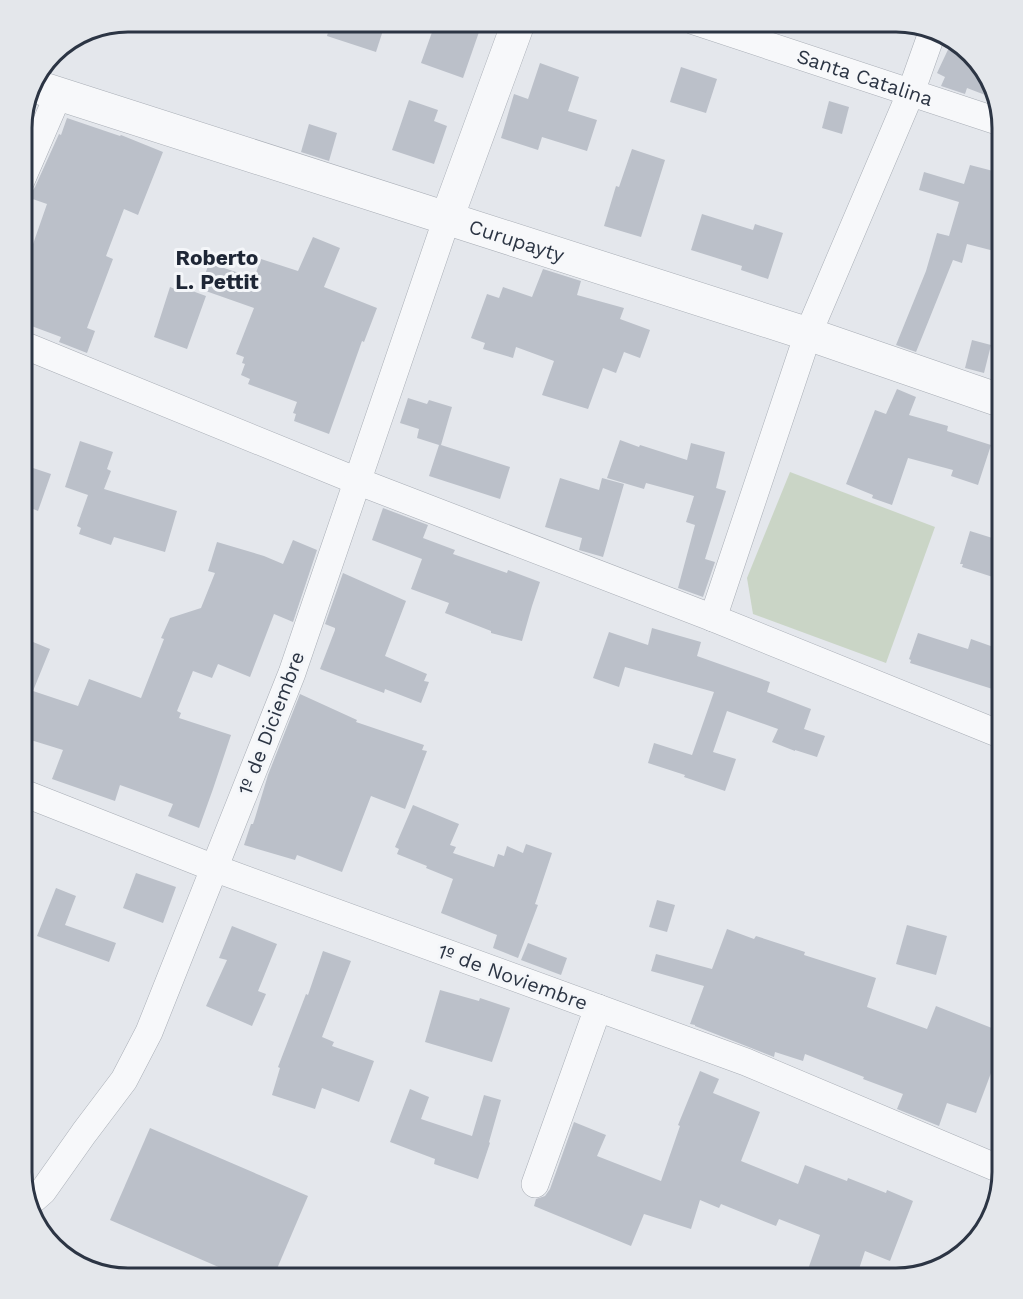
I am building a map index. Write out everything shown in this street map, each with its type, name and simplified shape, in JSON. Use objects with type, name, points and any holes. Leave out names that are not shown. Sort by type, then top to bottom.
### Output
[{"type":"street","points":[[447,218],[515,32]]},
{"type":"street","name":"Santa Catalina","points":[[728,32],[991,119]]},
{"type":"street","points":[[712,618],[808,334],[911,92],[930,38]]},
{"type":"street","points":[[32,139],[45,89]]},
{"type":"street","name":"Curupayty","points":[[45,89],[808,334],[992,398]]},
{"type":"street","name":"1º de Diciembre","points":[[35,1196],[44,1191],[124,1080],[149,1032],[291,674],[447,218]]},
{"type":"street","points":[[32,348],[357,481],[712,618],[992,731]]},
{"type":"street","name":"1º de Noviembre","points":[[32,796],[214,868],[746,1062],[992,1166]]},
{"type":"street","points":[[535,1185],[598,1008]]},
{"type":"green space","points":[[790,472],[935,527],[886,663],[753,614],[747,578]]},
{"type":"building","points":[[328,32],[382,32],[376,52],[327,36]]},
{"type":"building","points":[[432,32],[479,32],[463,78],[421,63]]},
{"type":"building","points":[[949,48],[975,74],[985,95],[967,88],[965,94],[941,86],[945,77],[937,73]]},
{"type":"building","points":[[540,63],[579,77],[568,111],[597,120],[587,151],[542,137],[538,150],[501,138],[514,94],[528,99]]},
{"type":"building","points":[[681,67],[717,79],[706,113],[670,102]]},
{"type":"building","points":[[409,100],[438,110],[434,121],[447,126],[434,164],[392,150]]},
{"type":"building","points":[[829,101],[849,107],[842,134],[822,128]]},
{"type":"building","points":[[67,118],[121,135],[163,152],[138,215],[124,209],[106,256],[113,259],[87,328],[95,331],[87,353],[59,342],[61,337],[32,326],[32,247],[47,204],[32,199],[32,192],[59,134],[61,135]]},
{"type":"building","points":[[309,124],[337,133],[329,161],[301,152]]},
{"type":"building","points":[[632,149],[665,160],[641,237],[604,226],[616,186],[619,187]]},
{"type":"building","points":[[970,165],[992,171],[992,250],[967,244],[962,263],[953,260],[916,352],[896,345],[926,271],[937,233],[949,236],[959,202],[919,190],[924,172],[964,184]]},
{"type":"building","points":[[702,214],[753,230],[755,224],[783,233],[768,279],[741,270],[742,266],[691,250]]},
{"type":"building","points":[[313,237],[340,248],[324,287],[377,308],[364,342],[362,341],[329,434],[294,421],[296,414],[293,413],[297,402],[248,384],[250,379],[241,375],[245,364],[242,363],[244,357],[236,354],[254,308],[200,289],[209,263],[254,278],[261,259],[298,271]]},
{"type":"building","points":[[543,269],[581,281],[577,295],[624,308],[620,319],[650,330],[640,358],[624,352],[616,373],[603,368],[588,409],[542,395],[554,361],[516,347],[513,358],[483,349],[485,343],[471,338],[487,294],[499,298],[503,287],[532,297]]},
{"type":"building","points":[[176,285],[206,296],[187,349],[154,337],[170,287],[175,289]]},
{"type":"building","points":[[972,340],[991,345],[984,373],[965,368]]},
{"type":"building","points":[[897,389],[916,397],[909,415],[948,426],[947,431],[991,445],[978,485],[951,476],[953,470],[908,458],[892,505],[872,498],[873,495],[846,484],[875,410],[886,414]]},
{"type":"building","points":[[408,398],[427,404],[429,400],[452,407],[441,445],[510,467],[500,499],[429,476],[439,445],[417,438],[419,429],[400,423]]},
{"type":"building","points":[[620,440],[687,460],[691,443],[725,452],[716,488],[726,491],[705,559],[715,562],[703,597],[678,588],[695,525],[686,522],[694,496],[646,483],[644,489],[607,478]]},
{"type":"building","points":[[80,441],[113,452],[107,469],[111,471],[104,489],[177,511],[165,552],[114,537],[111,545],[79,534],[81,528],[77,526],[88,495],[65,487]]},
{"type":"building","points":[[32,468],[51,474],[38,511],[32,509]]},
{"type":"building","points":[[560,478],[599,490],[602,478],[624,484],[603,557],[579,550],[582,538],[545,527]]},
{"type":"building","points":[[383,508],[428,525],[423,538],[455,550],[453,554],[540,582],[522,641],[491,633],[491,631],[445,613],[449,603],[411,589],[422,559],[372,540]]},
{"type":"building","points":[[970,531],[992,538],[992,577],[962,567],[963,564],[960,564]]},
{"type":"building","points":[[293,540],[317,550],[293,622],[274,614],[250,677],[218,664],[212,678],[193,671],[177,711],[181,713],[179,718],[231,735],[199,828],[168,816],[173,804],[120,785],[115,801],[52,779],[63,750],[32,740],[32,642],[50,649],[33,691],[78,706],[89,679],[141,698],[170,618],[201,608],[215,573],[208,571],[217,542],[283,564]]},
{"type":"building","points":[[343,573],[406,601],[385,656],[427,674],[424,681],[429,682],[421,703],[385,689],[384,693],[320,669],[335,630],[325,624]]},
{"type":"building","points":[[652,628],[701,642],[697,656],[770,682],[767,692],[811,709],[804,729],[825,736],[817,757],[772,742],[778,729],[727,711],[713,752],[736,759],[725,791],[648,763],[654,743],[692,755],[714,692],[625,667],[619,687],[593,678],[609,632],[648,645]]},
{"type":"building","points":[[918,633],[968,649],[971,639],[992,646],[992,689],[910,663],[909,659]]},
{"type":"building","points":[[300,694],[357,720],[356,722],[424,745],[422,750],[427,751],[405,809],[371,796],[342,872],[297,855],[295,860],[244,845],[268,775]]},
{"type":"building","points":[[413,805],[459,824],[450,845],[456,847],[453,853],[494,867],[498,854],[504,856],[507,846],[523,853],[526,844],[552,853],[535,904],[538,905],[518,958],[493,948],[497,935],[441,913],[453,879],[397,854],[399,849],[395,847]]},
{"type":"building","points":[[136,873],[176,887],[163,923],[123,908]]},
{"type":"building","points":[[56,888],[76,896],[65,925],[116,943],[109,962],[37,936]]},
{"type":"building","points":[[657,900],[675,905],[667,932],[649,927]]},
{"type":"building","points":[[907,925],[947,936],[936,975],[896,964]]},
{"type":"building","points":[[232,926],[277,944],[258,991],[266,994],[252,1026],[206,1006],[227,960],[219,958]]},
{"type":"building","points":[[727,929],[754,939],[756,936],[805,952],[804,955],[876,978],[867,1007],[927,1029],[936,1006],[992,1028],[992,1073],[976,1113],[947,1103],[939,1126],[897,1109],[903,1094],[863,1079],[864,1077],[805,1054],[803,1061],[775,1052],[774,1057],[690,1024],[704,986],[651,971],[656,954],[712,969]]},
{"type":"building","points":[[528,943],[567,958],[561,975],[521,960]]},
{"type":"building","points":[[323,951],[351,961],[322,1037],[334,1042],[332,1046],[374,1061],[359,1102],[322,1088],[315,1109],[272,1095],[280,1068],[278,1067],[306,994],[308,995]]},
{"type":"building","points":[[440,990],[479,1001],[480,998],[510,1008],[492,1062],[425,1042]]},
{"type":"building","points":[[700,1071],[719,1079],[713,1093],[760,1112],[741,1161],[798,1184],[805,1165],[886,1193],[887,1190],[913,1201],[890,1261],[865,1251],[859,1268],[808,1268],[820,1235],[779,1219],[776,1226],[721,1204],[719,1208],[700,1200],[691,1229],[644,1214],[631,1246],[534,1206],[536,1199],[545,1196],[550,1189],[574,1122],[606,1135],[597,1156],[661,1181],[680,1126],[678,1125]]},
{"type":"building","points":[[410,1089],[429,1097],[421,1119],[472,1136],[484,1095],[501,1100],[478,1179],[434,1164],[435,1159],[390,1142]]},
{"type":"building","points":[[150,1128],[308,1196],[277,1268],[221,1268],[110,1220]]},
{"type":"district","name":"Roberto L. Pettit","points":[[217,270]]}]
